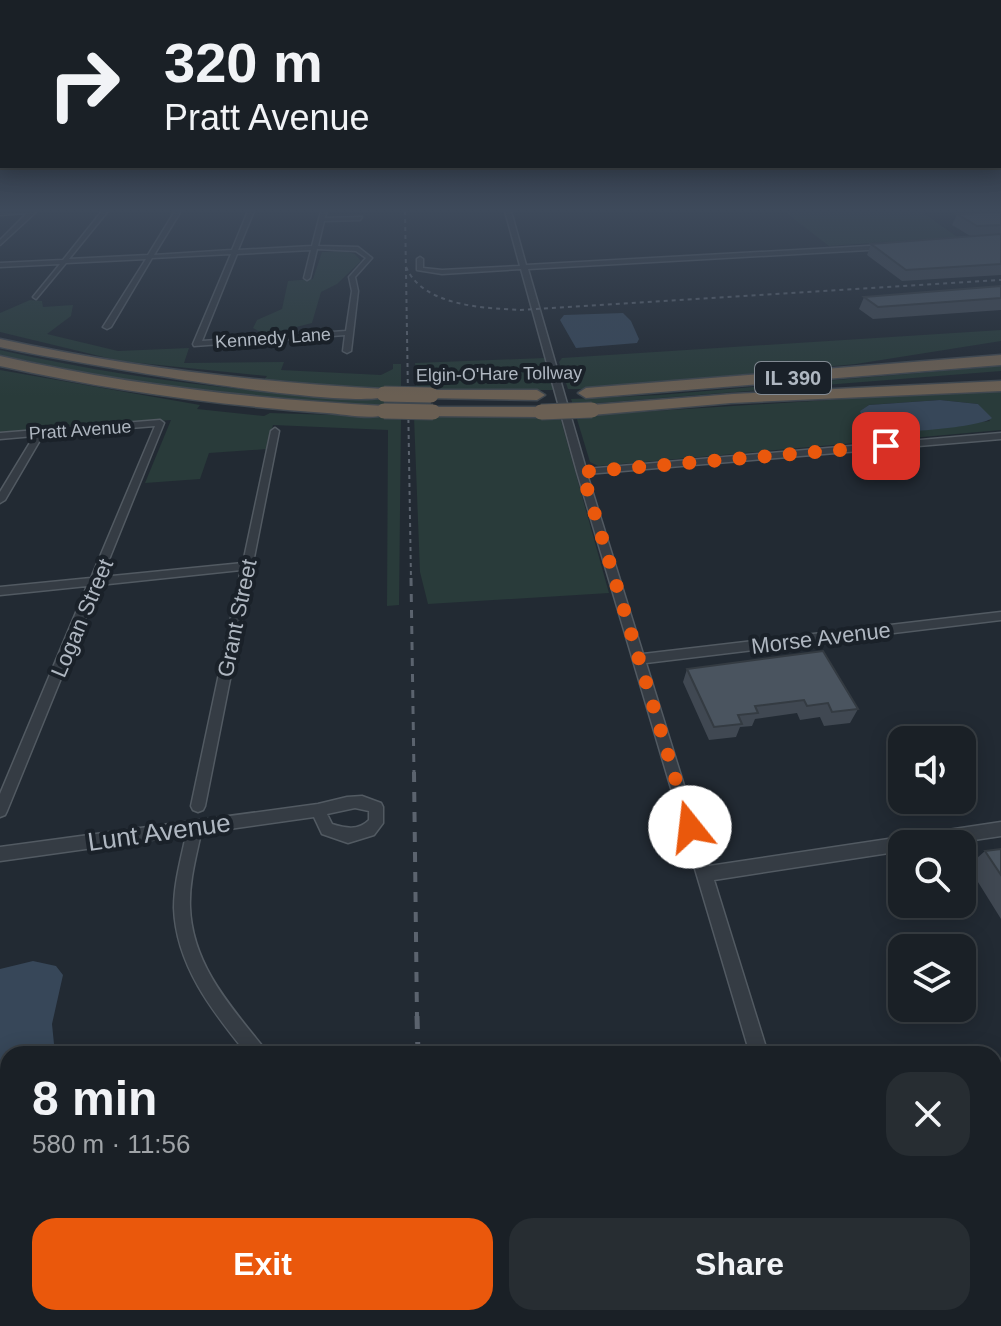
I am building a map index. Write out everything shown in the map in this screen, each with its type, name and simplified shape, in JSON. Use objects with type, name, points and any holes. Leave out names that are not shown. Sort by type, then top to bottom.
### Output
[{"type":"highway","name":"Elgin-O'Hare Tollway","points":[[0,340],[51,355],[203,380],[384,402],[432,404],[733,399],[1001,376]]},
{"type":"highway","points":[[692,386],[882,364],[1001,344]]},
{"type":"highway","name":"Elgin-O'Hare Tollway","points":[[589,402],[692,386],[1001,360]]},
{"type":"highway","name":"Elgin-O'Hare Tollway","points":[[0,361],[90,381],[286,406],[384,402]]},
{"type":"highway","points":[[733,399],[1001,386]]},
{"type":"street","points":[[36,297],[55,273]]},
{"type":"street","points":[[107,327],[140,273]]},
{"type":"street","name":"Kennedy Lane","points":[[226,273],[197,344],[350,333]]},
{"type":"street","points":[[307,278],[308,273]]},
{"type":"street","points":[[347,351],[355,291],[352,277],[356,273]]},
{"type":"street","points":[[525,273],[582,472],[757,1046]]},
{"type":"street","name":"Pratt Avenue","points":[[0,436],[160,423]]},
{"type":"street","name":"Logan Street","points":[[0,811],[160,423]]},
{"type":"street","name":"Grant Street","points":[[198,806],[275,431]]},
{"type":"street","points":[[0,500],[40,433]]},
{"type":"street","points":[[582,472],[1001,436]]},
{"type":"street","points":[[0,591],[248,566]]},
{"type":"street","name":"Morse Avenue","points":[[641,659],[1001,616]]},
{"type":"street","name":"Lunt Avenue","points":[[0,854],[318,810]]},
{"type":"street","points":[[195,827],[182,909],[188,947],[198,974],[252,1046]]},
{"type":"street","points":[[976,833],[1001,829]]},
{"type":"street","points":[[704,874],[888,846]]},
{"type":"shaded area","points":[[315,273],[349,273],[337,284],[321,292],[312,323],[265,335],[253,328],[257,320],[282,309],[288,281],[313,279]]},
{"type":"shaded area","points":[[30,300],[42,301],[43,307],[73,305],[71,316],[47,334],[118,351],[189,348],[184,363],[284,362],[281,370],[381,375],[393,369],[393,364],[401,364],[401,390],[264,380],[267,376],[120,361],[0,332],[0,313]]},
{"type":"shaded area","points":[[1001,330],[1001,341],[856,364],[584,389],[568,389],[559,362],[562,358]]},
{"type":"shaded area","points":[[0,350],[149,378],[249,390],[400,400],[400,406],[299,401],[149,383],[0,355]]},
{"type":"shaded area","points":[[545,358],[554,390],[416,390],[415,363]]},
{"type":"shaded area","points":[[1001,366],[1001,371],[573,405],[571,399],[659,395]]},
{"type":"shaded area","points":[[0,370],[200,405],[197,409],[264,416],[270,413],[401,417],[399,605],[387,606],[388,430],[273,425],[267,449],[209,453],[200,479],[145,483],[171,420],[0,433]]},
{"type":"shaded area","points":[[1001,389],[1001,430],[598,466],[590,462],[576,416]],"holes":[[[940,400],[978,404],[990,421],[885,433],[868,432],[861,411],[869,405]]]},
{"type":"shaded area","points":[[414,417],[560,417],[609,593],[428,604],[420,572]]},
{"type":"water","points":[[623,313],[631,321],[639,339],[637,343],[576,348],[560,320],[564,315]]},
{"type":"water","points":[[940,400],[978,404],[992,418],[955,427],[874,433],[866,429],[860,411],[869,405]]},
{"type":"water","points":[[33,961],[56,966],[63,975],[52,1024],[54,1046],[0,1046],[0,969]]},
{"type":"building","points":[[1001,286],[1001,298],[878,307],[864,297]]},
{"type":"building","points":[[823,651],[858,709],[832,712],[828,703],[807,706],[804,700],[755,706],[758,713],[738,715],[742,724],[714,727],[687,669]]},
{"type":"building","points":[[1001,849],[1001,875],[985,851]]},
{"type":"railway","points":[[406,273],[411,580]]},
{"type":"railway","points":[[410,273],[426,290],[440,297],[472,306],[520,310],[1001,280]]},
{"type":"railway","points":[[411,578],[414,774]]},
{"type":"railway","points":[[414,772],[417,1018]]},
{"type":"railway","points":[[417,1016],[418,1046]]},
{"type":"route","points":[[690,827],[582,472],[886,446]]}]
